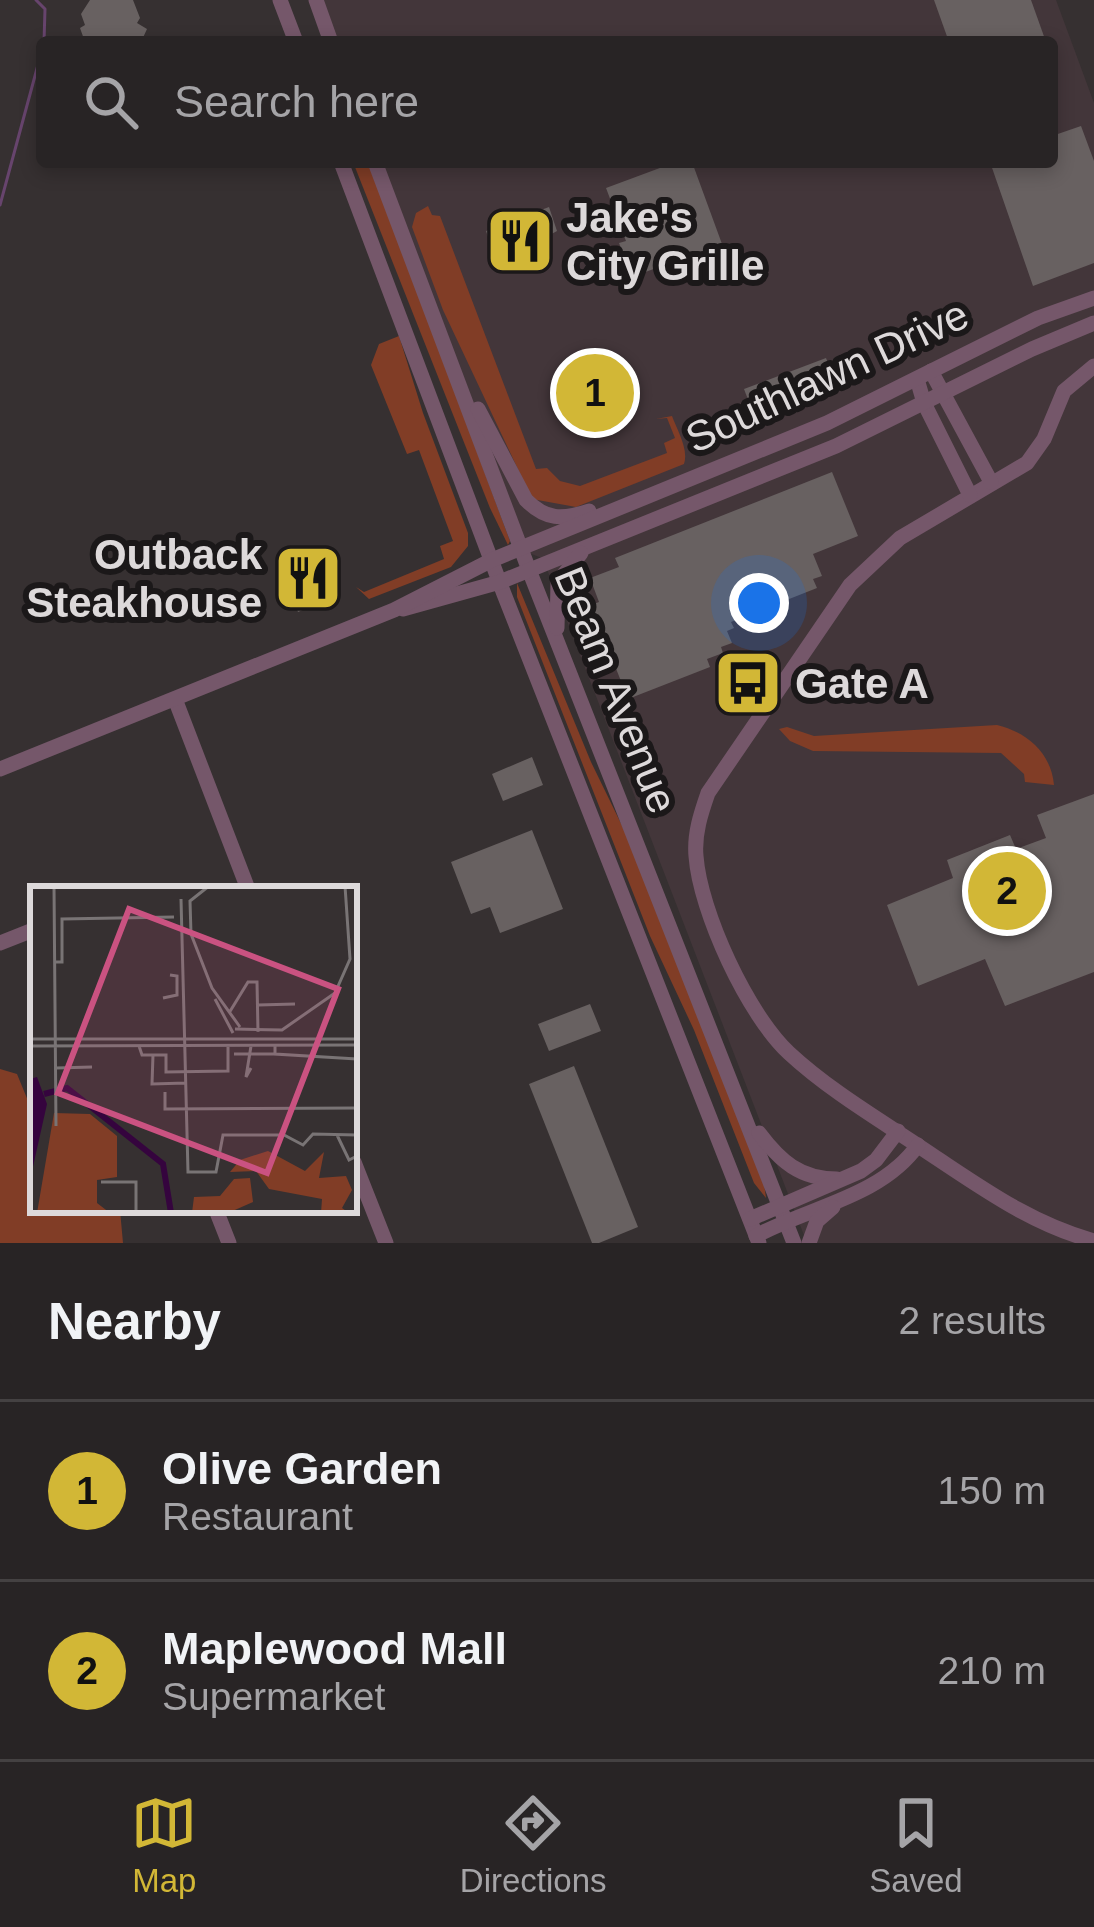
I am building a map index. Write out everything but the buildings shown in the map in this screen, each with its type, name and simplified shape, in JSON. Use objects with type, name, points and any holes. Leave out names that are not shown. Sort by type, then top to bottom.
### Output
[{"type":"street","points":[[280,0],[294,36]]},
{"type":"street","points":[[316,0],[329,36]]},
{"type":"street","name":"Beam Avenue","points":[[343,168],[491,560],[758,1240]]},
{"type":"street","name":"Beam Avenue","points":[[377,168],[529,570],[794,1243]]},
{"type":"street","name":"Southlawn Drive","points":[[0,769],[394,610],[491,560],[827,423],[1038,318],[1094,298]]},
{"type":"street","name":"Southlawn Drive","points":[[394,610],[500,582],[836,446],[1094,322]]},
{"type":"street","points":[[450,358],[526,500],[537,511],[548,518],[571,517],[650,496]]},
{"type":"street","points":[[1094,366],[1064,391],[1044,439],[1027,463],[901,538],[850,585],[707,793],[695,854],[700,880],[748,999],[787,1051],[1031,1220],[1094,1241]]},
{"type":"street","points":[[924,375],[943,393],[991,482]]},
{"type":"street","points":[[924,375],[924,403],[970,495]]},
{"type":"street","points":[[557,637],[558,582],[588,546]]},
{"type":"street","points":[[175,699],[247,886]]},
{"type":"street","points":[[0,944],[30,931]]},
{"type":"street","points":[[747,1118],[782,1162],[806,1176],[846,1179]]},
{"type":"street","points":[[758,1240],[783,1213],[876,1160],[898,1131]]},
{"type":"street","points":[[809,1243],[817,1221],[844,1198],[908,1160],[918,1145]]},
{"type":"street","points":[[357,1170],[386,1243]]},
{"type":"street","points":[[750,1219],[844,1198]]},
{"type":"street","points":[[217,1213],[229,1243]]},
{"type":"shaded area","points":[[316,0],[1056,0],[1094,103],[1094,1243],[807,1243],[547,560],[524,551],[378,168],[1058,168],[1058,36],[330,36]]},
{"type":"shaded area","points":[[355,168],[372,168],[508,545]]},
{"type":"shaded area","points":[[428,206],[432,215],[440,216],[536,469],[547,468],[560,481],[580,486],[667,453],[664,443],[675,438],[667,418],[656,419],[672,416],[684,446],[684,464],[576,507],[532,499],[443,310],[412,227],[416,213]]},
{"type":"shaded area","points":[[399,336],[468,533],[468,546],[451,567],[369,599],[356,587],[364,592],[444,559],[440,546],[453,541],[419,450],[407,454],[371,365],[379,344]]},
{"type":"shaded area","points":[[517,583],[591,762],[631,844],[766,1198],[754,1183],[694,1030],[650,936],[517,597]]},
{"type":"shaded area","points":[[997,725],[1035,745],[1048,763],[1054,785],[1025,782],[1024,774],[1001,753],[813,751],[790,741],[779,729],[814,736]]},
{"type":"shaded area","points":[[0,1069],[17,1074],[30,1106],[30,1213],[120,1213],[123,1243],[0,1243]]},
{"type":"waterway","points":[[36,0],[45,9],[44,36]]},
{"type":"waterway","points":[[0,205],[36,72]]},
{"type":"place","name":"Jake's City Grille","points":[[520,241]]},
{"type":"place","name":"Olive Garden","points":[[595,393]]},
{"type":"place","name":"Outback Steakhouse","points":[[308,578]]},
{"type":"place","name":"Gate A","points":[[748,683]]},
{"type":"place","name":"Maplewood Mall","points":[[1007,891]]}]
